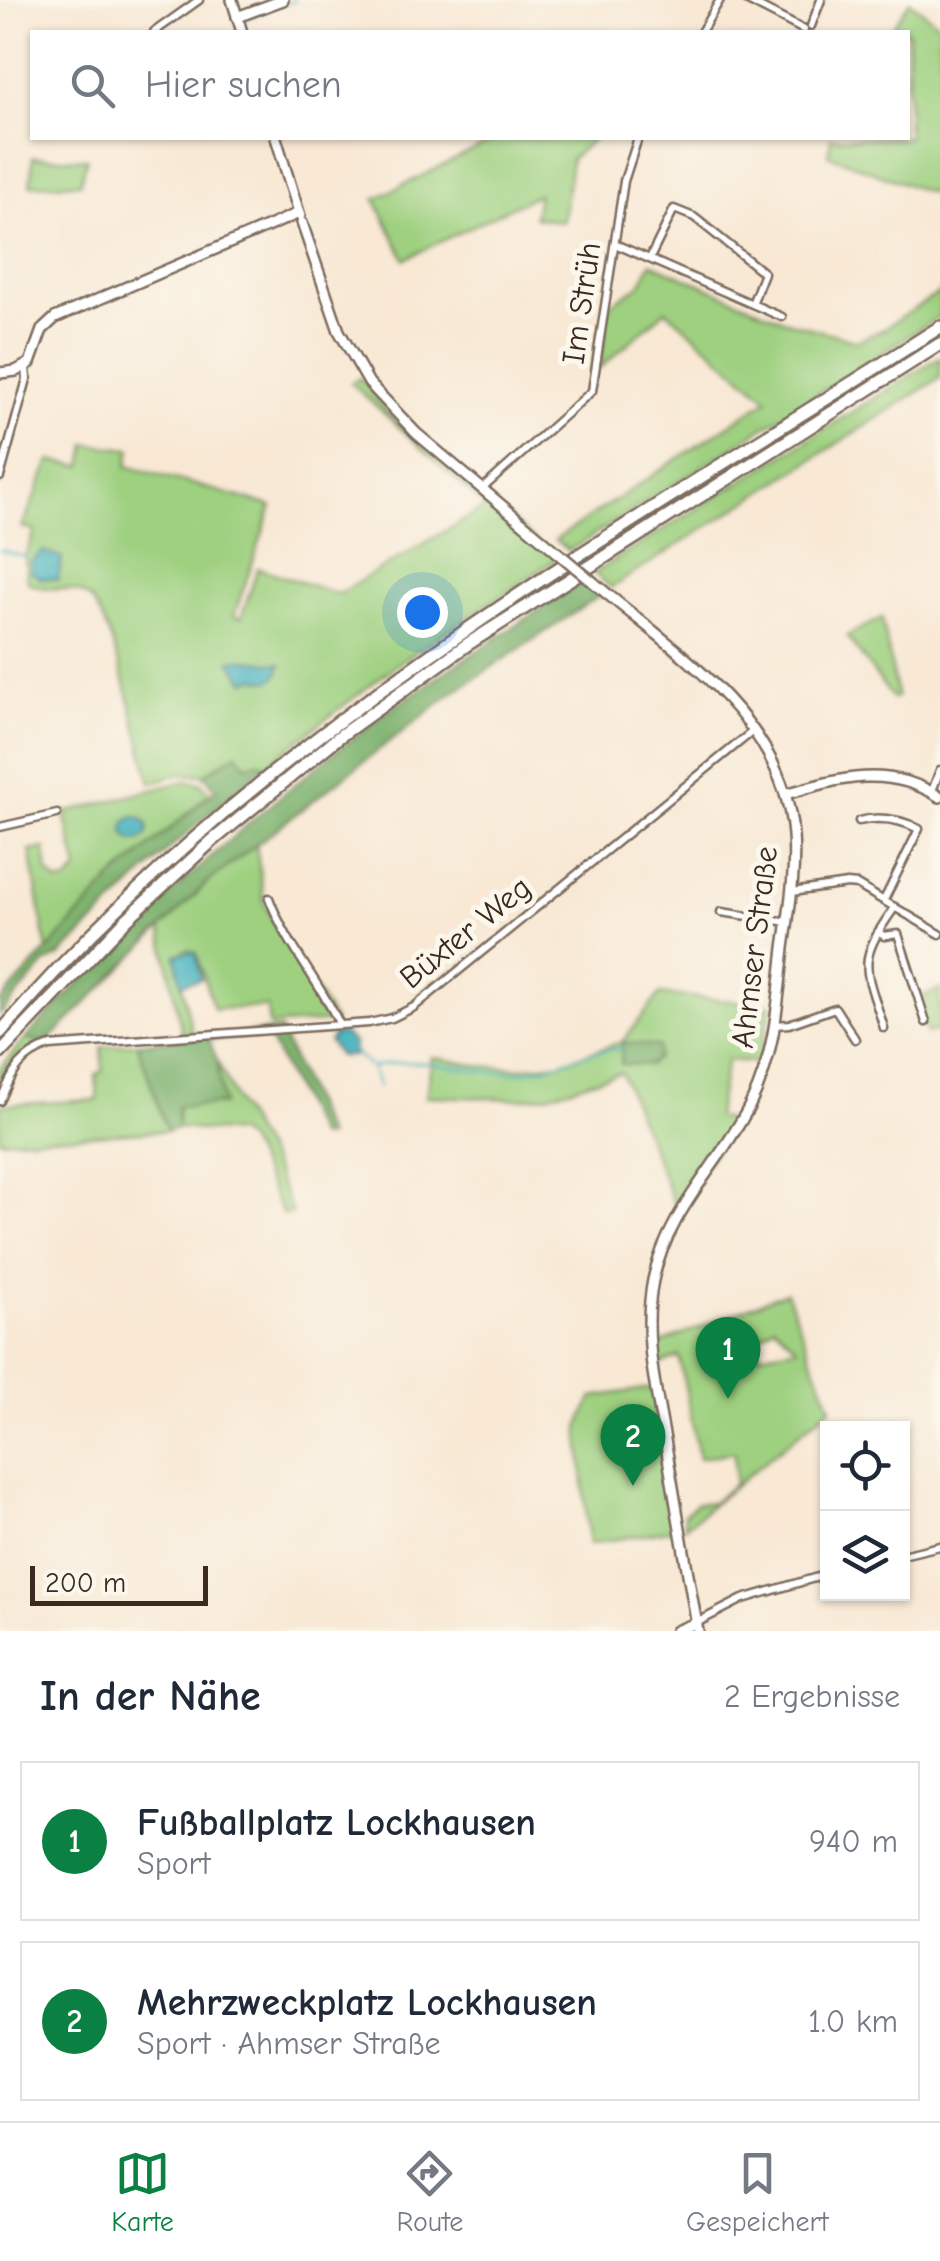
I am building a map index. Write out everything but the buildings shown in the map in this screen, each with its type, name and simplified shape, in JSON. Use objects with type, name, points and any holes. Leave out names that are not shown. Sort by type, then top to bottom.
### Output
[{"type":"highway","points":[[0,1032],[81,946],[166,865],[333,724],[461,631],[940,327]]},
{"type":"highway","points":[[0,1053],[128,919],[243,814],[340,736],[468,644],[940,344]]},
{"type":"street","points":[[157,30],[199,0]]},
{"type":"street","points":[[232,0],[241,30]]},
{"type":"street","points":[[237,17],[283,0]]},
{"type":"street","points":[[702,30],[720,0]]},
{"type":"street","points":[[746,0],[809,30],[821,0]]},
{"type":"street","name":"Ahmser Straße","points":[[277,140],[339,331],[369,384],[398,416],[720,690],[756,730],[786,794],[794,838],[792,892],[774,1025],[758,1089],[670,1228],[657,1264],[650,1301],[651,1358],[697,1627]]},
{"type":"street","name":"Im Strüh","points":[[482,489],[592,391],[624,181],[637,140]]},
{"type":"street","points":[[650,258],[674,209],[694,216],[764,272],[752,304]]},
{"type":"street","points":[[0,373],[26,367],[42,330],[55,318],[301,218]]},
{"type":"street","points":[[615,244],[782,317]]},
{"type":"street","points":[[0,477],[27,379],[26,367]]},
{"type":"street","name":"Büxter Weg","points":[[0,1101],[16,1065],[31,1052],[50,1046],[392,1018],[414,1007],[756,730]]},
{"type":"street","points":[[786,794],[833,780],[869,775],[906,781],[936,794],[940,770]]},
{"type":"street","points":[[0,826],[57,814]]},
{"type":"street","points":[[858,821],[903,820],[919,829],[884,900]]},
{"type":"street","points":[[792,892],[846,884],[858,886],[940,934]]},
{"type":"street","points":[[269,898],[277,920],[340,1025]]},
{"type":"street","points":[[884,1028],[866,967],[867,952],[895,907]]},
{"type":"street","points":[[721,912],[788,922]]},
{"type":"street","points":[[878,932],[884,936],[898,934],[926,1022]]},
{"type":"street","points":[[774,1025],[789,1024],[835,1008],[856,1039]]},
{"type":"street","points":[[910,1553],[940,1546]]},
{"type":"street","points":[[676,1631],[697,1627],[742,1598],[820,1576]]},
{"type":"green space","points":[[910,1],[940,25],[940,197],[828,155],[831,140],[910,140],[910,30],[890,30]]},
{"type":"green space","points":[[494,140],[592,140],[571,159],[563,222],[534,217],[538,194],[405,259],[375,199]]},
{"type":"green space","points":[[33,157],[87,159],[80,183],[30,185]]},
{"type":"green space","points":[[651,263],[783,320],[857,341],[882,330],[940,292],[940,316],[569,551],[555,540],[768,399],[666,310],[600,368],[609,305],[640,285]]},
{"type":"green space","points":[[940,357],[940,378],[611,588],[594,573]]},
{"type":"green space","points":[[360,378],[391,416],[557,559],[399,663],[265,766],[259,762],[247,766],[236,753],[204,775],[177,774],[151,783],[115,652],[95,606],[78,592],[27,581],[25,557],[35,531],[22,527],[50,461],[83,466],[87,444],[131,449],[127,466],[272,506],[234,616],[241,618],[258,568],[338,594],[486,507],[351,383]]},
{"type":"green space","points":[[583,580],[601,595],[451,694],[209,881],[46,1043],[26,1038],[157,907],[295,784],[416,691]]},
{"type":"green space","points":[[882,618],[897,697],[893,699],[847,636]]},
{"type":"green space","points":[[237,753],[247,766],[259,762],[265,766],[170,848],[60,956],[47,962],[0,1015],[0,1002],[111,880],[216,789],[204,775]]},
{"type":"green space","points":[[186,781],[200,783],[210,794],[111,880],[47,951],[30,851],[45,848],[48,873],[58,883],[67,881],[78,871],[65,813]]},
{"type":"green space","points":[[256,844],[264,902],[334,1021],[269,1026],[267,1007],[214,1009],[196,952],[187,949],[176,956],[192,1033],[182,1034],[161,928],[209,881]]},
{"type":"green space","points":[[940,989],[940,1029],[927,1034],[916,999]]},
{"type":"green space","points":[[660,994],[771,1005],[760,1063],[727,1060],[716,1117],[734,1122],[676,1209],[621,1072],[548,1095],[520,1099],[426,1096],[432,1057],[518,1068],[558,1063],[622,1042]]},
{"type":"green space","points":[[280,1030],[327,1137],[319,1138],[267,1035],[209,1040],[217,1060],[223,1104],[177,1107],[178,1128],[167,1131],[137,1043]]},
{"type":"green space","points":[[26,1038],[46,1043],[18,1059],[0,1096],[0,1069]]},
{"type":"green space","points":[[622,1042],[658,1046],[658,1057],[649,1065],[621,1064]]},
{"type":"green space","points":[[137,1043],[167,1131],[0,1140],[0,1105],[98,1100],[96,1075],[103,1071],[102,1047]]},
{"type":"green space","points":[[217,1060],[270,1159],[292,1213],[283,1215],[248,1142],[238,1133],[178,1128],[177,1107],[223,1104]]},
{"type":"green space","points":[[786,1292],[831,1407],[685,1527],[684,1514],[697,1503],[712,1503],[735,1484],[734,1452],[699,1458],[679,1356],[658,1365],[657,1345]],"holes":[[[774,1325],[797,1347],[759,1354],[756,1340]]]},
{"type":"green space","points":[[652,1388],[675,1529],[589,1544],[579,1427],[593,1397]]},
{"type":"water","points":[[43,551],[62,558],[58,580],[40,578],[30,571],[30,563]]},
{"type":"water","points":[[230,661],[281,664],[272,679],[245,681]]},
{"type":"water","points":[[136,817],[148,829],[136,841],[124,829]]},
{"type":"water","points":[[196,952],[201,979],[181,984],[176,955]]},
{"type":"water","points":[[335,1033],[354,1043],[353,1056],[339,1056],[329,1042]]},
{"type":"waterway","points":[[282,5],[295,0]]},
{"type":"waterway","points":[[248,18],[265,11]]},
{"type":"waterway","points":[[0,550],[25,557]]},
{"type":"waterway","points":[[373,1067],[411,1062],[485,1072],[523,1072],[601,1050],[623,1050]]},
{"type":"waterway","points":[[355,1053],[370,1067]]},
{"type":"waterway","points":[[372,1069],[379,1087]]},
{"type":"place","name":"Fußballplatz Lockhausen","points":[[728,1399]]},
{"type":"place","name":"Mehrzweckplatz Lockhausen","points":[[633,1486]]}]
